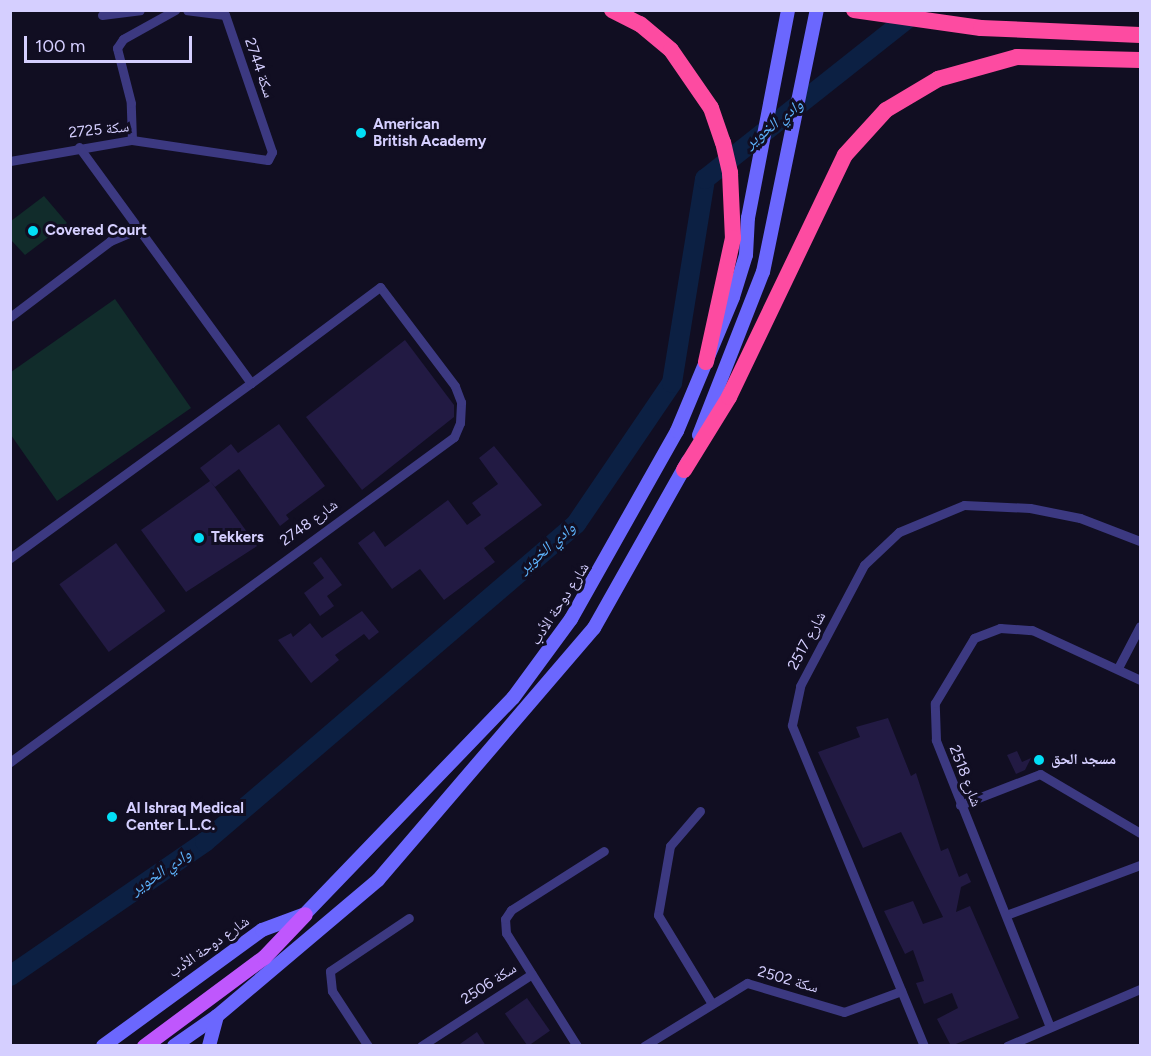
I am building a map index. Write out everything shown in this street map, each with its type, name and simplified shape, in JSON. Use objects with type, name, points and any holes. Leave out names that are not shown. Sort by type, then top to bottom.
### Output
[{"type":"highway","points":[[612,10],[640,24],[671,50],[711,108],[723,142],[730,174],[733,238],[706,362]]},
{"type":"highway","points":[[857,11],[981,28],[1140,35]]},
{"type":"highway","points":[[684,470],[729,397],[845,155],[886,110],[938,79],[1017,57],[1140,60]]},
{"type":"main road","name":"شارع دوحة الأدب","points":[[103,1046],[262,930],[305,914],[448,770],[543,659],[628,525],[677,431],[706,362],[746,255],[748,218],[788,10]]},
{"type":"main road","points":[[174,1046],[217,1016],[378,880],[556,677],[594,628],[684,470],[763,272],[817,10]]},
{"type":"main road","points":[[144,1046],[264,957],[305,914]]},
{"type":"main road","points":[[209,1046],[217,1016]]},
{"type":"street","points":[[102,15],[140,10]]},
{"type":"street","points":[[132,140],[131,103],[117,48],[123,39],[175,10]]},
{"type":"street","name":"سكة 2744","points":[[187,10],[225,15],[272,152],[262,163]]},
{"type":"street","name":"سكة 2725","points":[[10,161],[79,147],[132,140],[262,163]]},
{"type":"street","points":[[10,558],[250,383],[136,230],[79,147]]},
{"type":"street","points":[[10,317],[110,241],[136,230]]},
{"type":"street","name":"شارع 2748","points":[[10,762],[454,436],[461,402],[455,386],[380,287],[250,383]]},
{"type":"street","name":"2517 شارع","points":[[924,1046],[792,724],[800,686],[864,565],[899,532],[964,505],[1030,508],[1080,518],[1140,541]]},
{"type":"street","points":[[1118,668],[1140,626]]},
{"type":"street","name":"2518 شارع","points":[[1050,1027],[960,806],[936,740],[935,702],[974,638],[1000,628],[1032,630],[1118,668],[1140,681]]},
{"type":"street","points":[[960,806],[1040,774],[1140,833]]},
{"type":"street","points":[[700,811],[670,846],[658,915],[711,1002]]},
{"type":"street","points":[[532,974],[506,933],[505,919],[511,910],[604,851]]},
{"type":"street","points":[[1006,915],[1140,865]]},
{"type":"street","points":[[368,1046],[332,991],[330,971],[409,918]]},
{"type":"street","name":"سكة 2506","points":[[421,1046],[532,974],[577,1046]]},
{"type":"street","name":"2502 سكة","points":[[650,1044],[711,1002],[747,983],[844,1012],[901,991]]},
{"type":"street","points":[[1007,1046],[1140,989]]},
{"type":"green space","name":"Covered Court","points":[[44,196],[67,223],[25,255],[11,240],[11,221]]},
{"type":"green space","points":[[115,299],[191,408],[57,501],[11,435],[11,372]]},
{"type":"building","points":[[405,340],[454,405],[454,417],[362,490],[306,417]]},
{"type":"building","points":[[279,424],[325,486],[286,515],[289,519],[280,526],[239,469],[215,487],[211,482],[257,546],[186,592],[141,530],[210,481],[200,468],[231,444],[238,453]]},
{"type":"building","points":[[494,446],[542,505],[484,548],[495,562],[444,600],[420,569],[392,589],[358,543],[374,531],[385,547],[448,500],[467,525],[481,515],[472,503],[498,484],[479,458]]},
{"type":"building","points":[[116,543],[165,611],[109,652],[59,584]]},
{"type":"building","points":[[321,557],[342,585],[327,596],[334,606],[320,616],[304,593],[324,578],[313,563]]},
{"type":"building","points":[[362,611],[379,632],[369,640],[364,634],[335,655],[339,660],[311,683],[278,640],[291,633],[293,637],[310,623],[322,638]]},
{"type":"building","points":[[888,718],[911,776],[916,773],[941,851],[948,848],[959,877],[967,873],[971,882],[961,887],[956,912],[970,906],[1019,1018],[951,1046],[937,1019],[958,1008],[952,993],[924,1004],[916,983],[924,981],[913,950],[905,954],[884,911],[913,901],[923,924],[943,917],[901,832],[863,848],[818,752],[860,737],[856,727]]},
{"type":"building","points":[[1017,751],[1022,762],[1031,758],[1025,770],[1016,774],[1007,755]]},
{"type":"building","points":[[527,998],[550,1031],[528,1046],[505,1013]]},
{"type":"building","points":[[477,1032],[486,1046],[457,1046]]},
{"type":"waterway","name":"وادي الخوير","points":[[10,976],[205,842],[576,524],[672,383],[705,179],[918,10]]},
{"type":"place","name":"American British Academy","points":[[361,133]]},
{"type":"place","name":"Covered Court","points":[[33,231]]},
{"type":"place","name":"Tekkers","points":[[199,538]]},
{"type":"place","name":"مسجد الحق","points":[[1039,760]]},
{"type":"place","name":"Al Ishraq Medical Center L.L.C.","points":[[112,817]]}]
